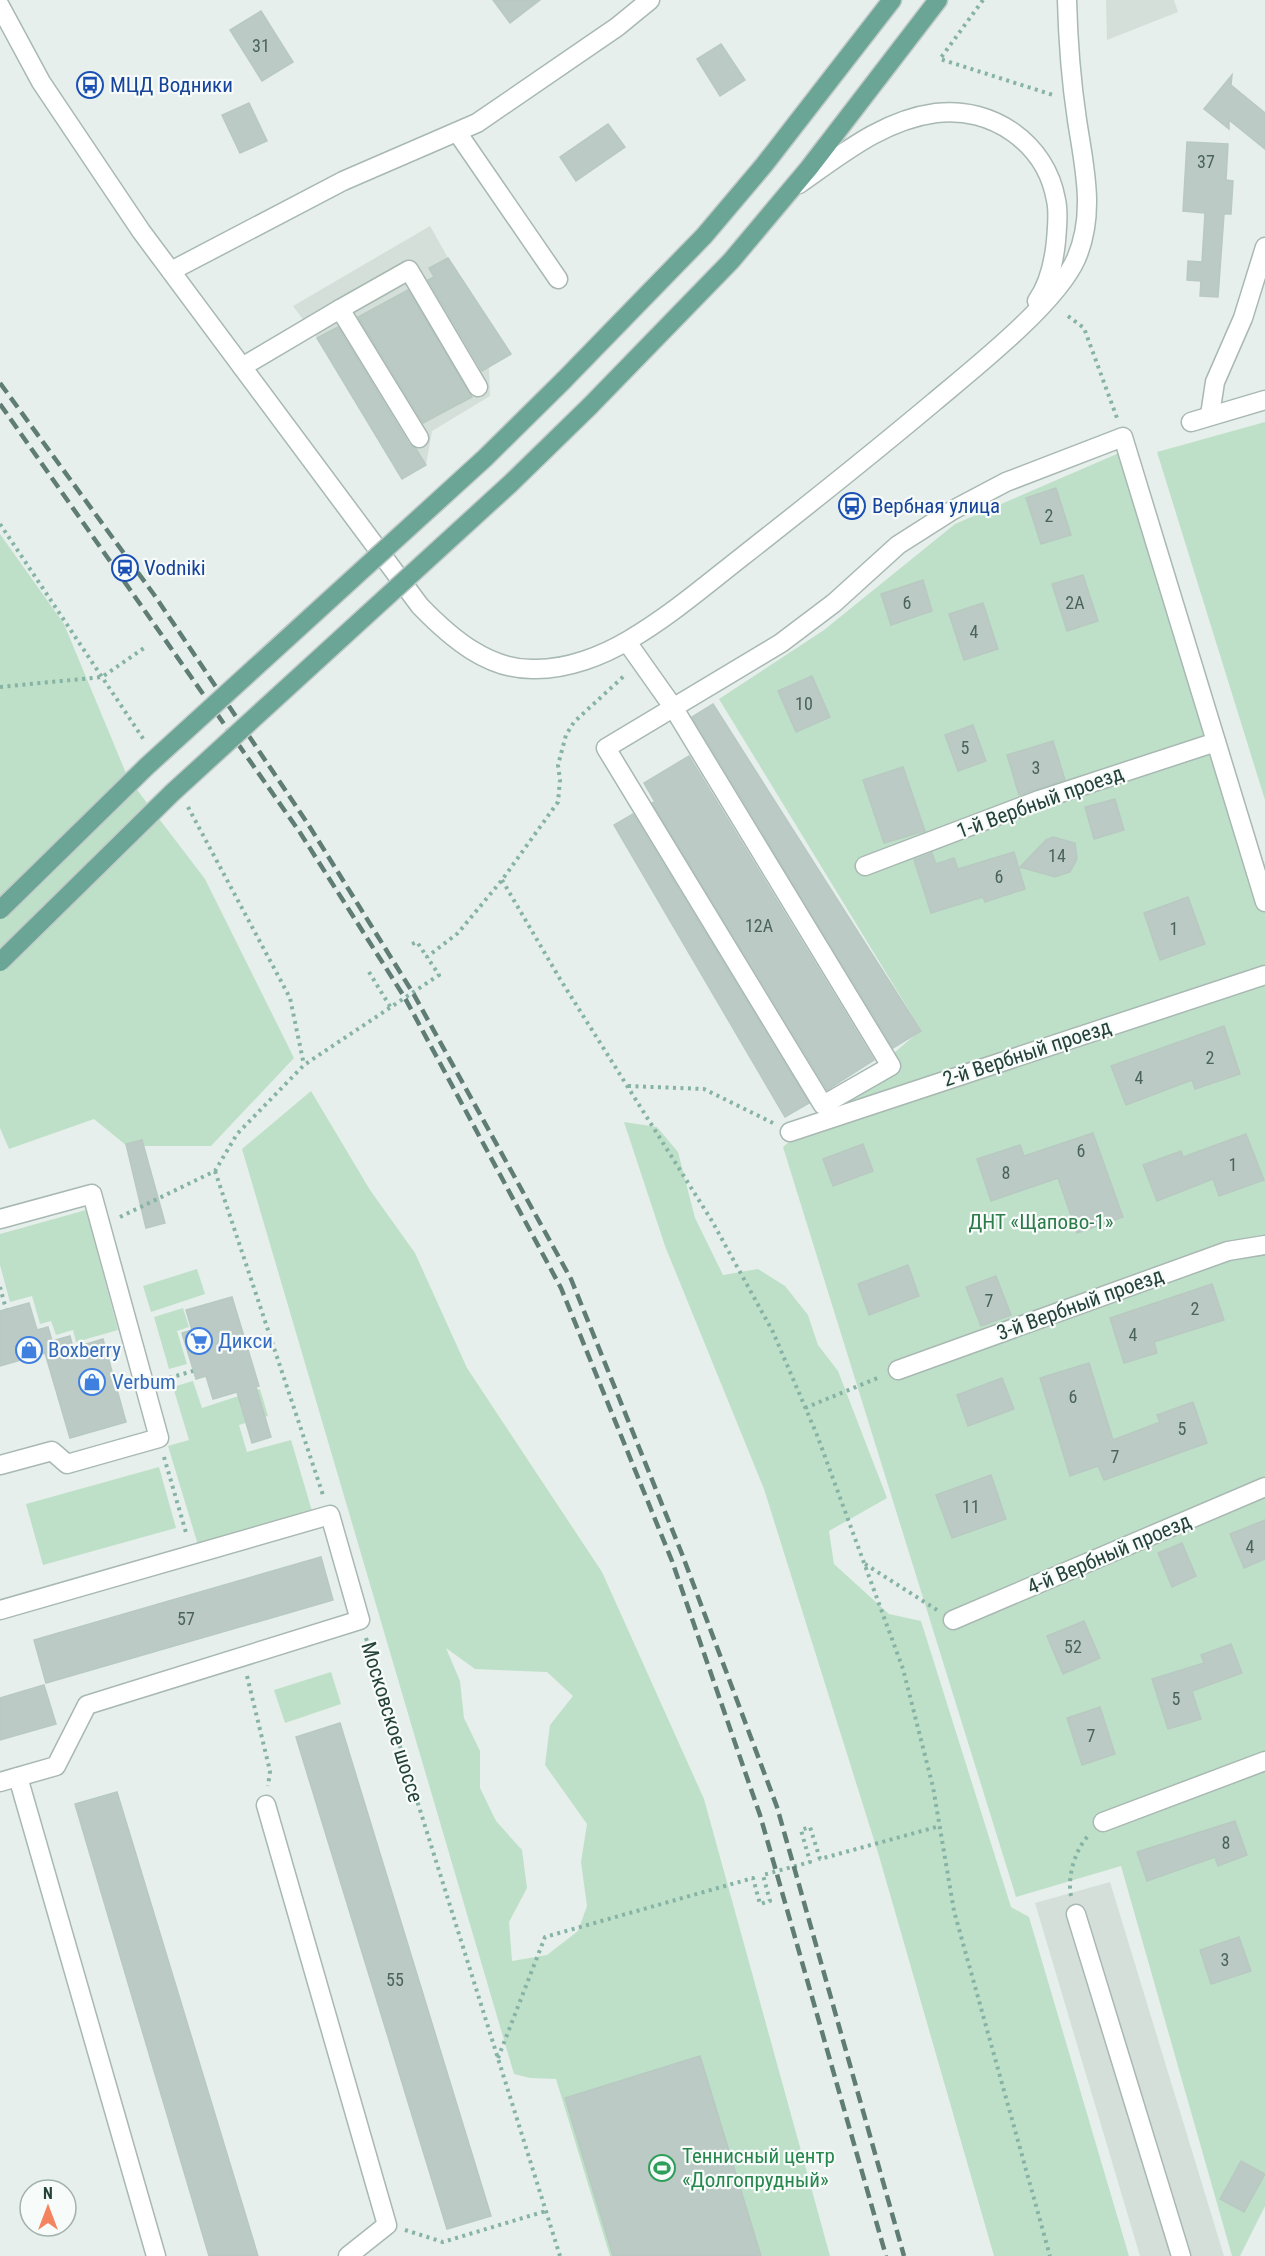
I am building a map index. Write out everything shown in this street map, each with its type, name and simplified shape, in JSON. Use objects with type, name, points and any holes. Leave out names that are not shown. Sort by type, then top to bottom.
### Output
[{"type":"main road","points":[[0,910],[146,767],[485,458],[564,380],[704,236],[771,156],[892,0]]},
{"type":"main road","points":[[0,962],[180,786],[510,484],[590,406],[731,261],[791,190],[938,0]]},
{"type":"street","points":[[171,271],[343,181],[457,132],[487,116],[617,27],[650,0]]},
{"type":"street","points":[[0,6],[41,82],[171,271],[420,606],[444,630],[473,652],[503,665],[535,669],[570,665],[627,642],[686,600],[836,483],[980,363],[1059,287],[1076,260],[1084,233],[1087,184],[1068,41],[1067,0]]},
{"type":"street","points":[[791,190],[863,139],[914,116],[959,111],[983,116],[1005,127],[1025,141],[1041,159],[1050,176],[1057,201],[1055,243],[1049,275],[1040,296],[1023,323]]},
{"type":"street","points":[[457,132],[558,279]]},
{"type":"street","points":[[1210,415],[1215,382],[1243,318],[1265,247]]},
{"type":"street","points":[[242,367],[409,270],[478,387]]},
{"type":"street","points":[[340,309],[419,438]]},
{"type":"street","points":[[1191,422],[1265,400]]},
{"type":"street","points":[[627,642],[673,707],[891,1066],[823,1105],[606,748],[673,707],[781,643],[834,603],[898,544],[953,510],[1006,482],[1123,437],[1265,902]]},
{"type":"street","name":"1-й Вербный проезд","points":[[865,866],[1039,800],[1216,742]]},
{"type":"street","name":"2-й Вербный проезд","points":[[790,1131],[1265,975]]},
{"type":"street","points":[[0,1219],[92,1194],[159,1438],[67,1464],[52,1451],[0,1464]]},
{"type":"street","name":"3-й Вербный проезд","points":[[898,1370],[1228,1251],[1265,1245]]},
{"type":"street","name":"4-й Вербный проезд","points":[[953,1620],[1265,1487]]},
{"type":"street","points":[[0,1610],[330,1515]]},
{"type":"street","name":"Московское шоссе","points":[[330,1515],[360,1620]]},
{"type":"street","points":[[0,1782],[57,1766],[87,1706],[360,1620]]},
{"type":"street","points":[[1103,1822],[1265,1761]]},
{"type":"street","points":[[18,1777],[156,2256]]},
{"type":"street","points":[[266,1805],[387,2225],[348,2256]]},
{"type":"street","points":[[1076,1914],[1180,2256]]},
{"type":"path","points":[[983,0],[940,59],[1060,98]]},
{"type":"path","points":[[1068,316],[1084,328],[1123,437]]},
{"type":"path","points":[[0,687],[102,677],[144,648]]},
{"type":"path","points":[[427,957],[458,933],[502,880],[558,802],[560,780],[558,765],[566,735],[574,722],[624,676]]},
{"type":"path","points":[[502,880],[560,979],[712,1221],[773,1332],[805,1408],[903,1669],[933,1787],[954,1911],[1050,2256]]},
{"type":"path","points":[[100,1226],[215,1171],[237,1134],[304,1065],[439,975],[417,942],[412,944]]},
{"type":"path","points":[[369,972],[391,1008]]},
{"type":"path","points":[[628,1086],[704,1089],[790,1131]]},
{"type":"path","points":[[215,1171],[330,1515]]},
{"type":"path","points":[[0,1287],[6,1309]]},
{"type":"path","points":[[805,1408],[898,1370]]},
{"type":"path","points":[[144,1386],[193,1371]]},
{"type":"path","points":[[159,1438],[192,1554]]},
{"type":"path","points":[[864,1564],[953,1620]]},
{"type":"path","name":"Московское шоссе","points":[[360,1620],[560,2256]]},
{"type":"path","points":[[243,1658],[270,1771],[266,1805]]},
{"type":"path","points":[[1076,1914],[1069,1881],[1081,1844],[1103,1822]]},
{"type":"path","points":[[498,2059],[545,1937],[753,1878],[760,1904],[770,1901],[763,1875],[810,1862],[801,1830],[810,1827],[820,1859],[940,1826]]},
{"type":"path","points":[[387,2225],[443,2242],[546,2211]]},
{"type":"shaded area","points":[[1106,0],[1174,0],[1178,12],[1107,40]]},
{"type":"shaded area","points":[[430,226],[448,258],[489,366],[490,396],[432,431],[426,465],[402,479],[317,338],[293,306]]},
{"type":"shaded area","points":[[1110,1882],[1224,2256],[1140,2256],[1035,1903]]},
{"type":"green space","points":[[1265,422],[1265,800],[1157,452]]},
{"type":"green space","name":"ДНТ «Щапово-1»","points":[[1133,447],[1265,867],[1265,2206],[1240,2256],[1232,2256],[1121,1866],[1016,1897],[783,1147],[921,1030],[719,699],[824,630],[955,524]]},
{"type":"green space","points":[[0,534],[64,624],[128,778],[205,879],[294,1058],[211,1146],[127,1146],[94,1119],[9,1149],[0,1128]]},
{"type":"green space","points":[[311,1091],[370,1190],[415,1253],[467,1368],[602,1572],[704,1799],[830,2256],[610,2256],[556,2079],[530,2078],[514,2074],[242,1149]],"holes":[[[446,1648],[475,1669],[547,1672],[573,1696],[550,1725],[545,1765],[587,1824],[581,1862],[587,1906],[578,1931],[547,1955],[512,1961],[509,1922],[527,1888],[522,1850],[496,1821],[480,1788],[480,1751],[464,1718],[460,1681]]]},
{"type":"green space","points":[[624,1122],[657,1127],[678,1152],[695,1218],[723,1275],[758,1269],[785,1286],[808,1315],[818,1345],[838,1371],[887,1498],[829,1531],[834,1564],[889,1614],[921,1621],[1011,1907],[1029,1917],[1129,2256],[994,2256],[879,1856],[764,1489],[665,1246]]},
{"type":"green space","points":[[86,1210],[118,1330],[76,1342],[73,1330],[56,1335],[51,1321],[40,1324],[32,1296],[10,1302],[0,1265],[0,1234]]},
{"type":"green space","points":[[197,1269],[205,1294],[151,1312],[143,1286]]},
{"type":"green space","points":[[183,1308],[189,1327],[177,1331],[187,1364],[169,1369],[154,1317]]},
{"type":"green space","points":[[193,1381],[202,1408],[260,1389],[268,1416],[239,1425],[247,1452],[291,1440],[312,1511],[198,1545],[168,1446],[189,1440],[173,1387]]},
{"type":"green space","points":[[159,1467],[176,1528],[43,1565],[26,1504]]},
{"type":"green space","points":[[331,1672],[341,1704],[285,1723],[274,1690]]},
{"type":"building","points":[[493,0],[540,0],[510,23]]},
{"type":"building","points":[[261,11],[293,62],[262,81],[230,30]]},
{"type":"building","points":[[721,44],[745,80],[720,96],[697,59]]},
{"type":"building","points":[[1232,75],[1231,85],[1265,113],[1265,149],[1229,120],[1229,129],[1204,109]]},
{"type":"building","points":[[249,103],[267,141],[240,153],[222,115]]},
{"type":"building","points":[[608,124],[625,147],[576,181],[560,157]]},
{"type":"building","points":[[1187,142],[1228,144],[1226,180],[1233,181],[1231,214],[1224,214],[1218,297],[1200,296],[1201,281],[1187,280],[1188,261],[1202,262],[1205,213],[1183,211]]},
{"type":"building","points":[[448,258],[511,354],[482,371],[428,280],[434,277],[429,268]]},
{"type":"building","points":[[408,290],[472,397],[423,423],[358,317]]},
{"type":"building","points":[[338,327],[409,444],[416,449],[426,465],[402,479],[317,338]]},
{"type":"building","points":[[1056,488],[1071,535],[1041,544],[1026,498]]},
{"type":"building","points":[[1083,575],[1098,621],[1067,631],[1052,584]]},
{"type":"building","points":[[923,580],[932,611],[891,625],[881,594]]},
{"type":"building","points":[[983,603],[998,649],[964,660],[949,614]]},
{"type":"building","points":[[812,676],[830,717],[796,732],[778,691]]},
{"type":"building","points":[[713,704],[921,1031],[893,1048],[692,717]]},
{"type":"building","points":[[973,725],[986,761],[958,771],[945,735]]},
{"type":"building","points":[[1053,741],[1065,780],[1019,795],[1007,755]]},
{"type":"building","points":[[689,756],[874,1060],[827,1090],[652,803],[655,802],[644,783]]},
{"type":"building","points":[[903,767],[925,831],[884,843],[863,780]]},
{"type":"building","points":[[1115,799],[1124,830],[1094,839],[1085,807]]},
{"type":"building","points":[[633,814],[809,1103],[785,1117],[614,825]]},
{"type":"building","points":[[1053,837],[1075,843],[1077,859],[1070,872],[1055,877],[1020,867],[1046,840]]},
{"type":"building","points":[[1014,852],[1025,889],[985,902],[983,897],[931,913],[914,860],[932,853],[936,864],[954,858],[958,869]]},
{"type":"building","points":[[1188,897],[1205,944],[1160,960],[1144,913]]},
{"type":"building","points":[[1224,1026],[1240,1074],[1195,1089],[1192,1080],[1126,1105],[1111,1066]]},
{"type":"building","points":[[1093,1133],[1123,1217],[1077,1233],[1058,1178],[991,1201],[977,1159],[1020,1145],[1024,1156]]},
{"type":"building","points":[[1246,1134],[1264,1180],[1219,1196],[1213,1179],[1157,1201],[1143,1165],[1181,1151],[1183,1157]]},
{"type":"building","points":[[142,1140],[165,1223],[146,1228],[126,1144]]},
{"type":"building","points":[[863,1144],[873,1171],[833,1186],[823,1159]]},
{"type":"building","points":[[908,1265],[919,1296],[869,1315],[858,1284]]},
{"type":"building","points":[[996,1276],[1011,1315],[981,1326],[966,1287]]},
{"type":"building","points":[[1212,1284],[1224,1320],[1154,1342],[1157,1353],[1124,1363],[1110,1318]]},
{"type":"building","points":[[232,1297],[259,1386],[256,1387],[271,1437],[252,1443],[237,1392],[213,1399],[206,1376],[196,1379],[182,1333],[192,1330],[186,1310]]},
{"type":"building","points":[[29,1303],[37,1330],[48,1327],[52,1341],[70,1336],[73,1348],[103,1339],[126,1422],[70,1438],[45,1353],[0,1366],[0,1311]]},
{"type":"building","points":[[1089,1363],[1113,1440],[1160,1422],[1157,1415],[1193,1402],[1207,1443],[1104,1480],[1098,1466],[1070,1476],[1040,1378]]},
{"type":"building","points":[[1002,1378],[1014,1409],[968,1426],[957,1395]]},
{"type":"building","points":[[991,1475],[1006,1519],[952,1538],[936,1495]]},
{"type":"building","points":[[1265,1520],[1265,1559],[1244,1568],[1230,1534]]},
{"type":"building","points":[[1182,1543],[1196,1576],[1172,1587],[1158,1553]]},
{"type":"building","points":[[321,1557],[333,1600],[46,1683],[34,1640]]},
{"type":"building","points":[[1084,1621],[1100,1658],[1063,1674],[1047,1636]]},
{"type":"building","points":[[1231,1644],[1242,1673],[1192,1691],[1201,1719],[1168,1729],[1152,1679],[1204,1663],[1201,1655]]},
{"type":"building","points":[[44,1685],[56,1724],[0,1740],[0,1698]]},
{"type":"building","points":[[1100,1707],[1115,1754],[1082,1765],[1067,1718]]},
{"type":"building","points":[[340,1723],[491,2216],[447,2229],[296,1737]]},
{"type":"building","points":[[117,1792],[258,2256],[209,2256],[75,1804]]},
{"type":"building","points":[[1235,1821],[1247,1855],[1218,1866],[1215,1857],[1147,1881],[1137,1852]]},
{"type":"building","points":[[1239,1937],[1251,1971],[1211,1984],[1200,1950]]},
{"type":"building","name":"Теннисный центр «Долгопрудный»","points":[[700,2056],[761,2256],[613,2256],[565,2098]]},
{"type":"building","points":[[1241,2161],[1265,2174],[1244,2212],[1220,2199]]},
{"type":"railway","points":[[0,383],[155,596],[308,824],[413,993],[571,1279],[682,1554],[777,1807],[904,2256]]},
{"type":"railway","points":[[0,404],[299,831],[405,998],[561,1288],[672,1561],[760,1815],[886,2256]]},
{"type":"place","name":"МЦД Водники","points":[[90,85]]},
{"type":"place","name":"Вербная улица","points":[[852,506]]},
{"type":"place","name":"Vodniki","points":[[125,568]]},
{"type":"place","name":"Дикси","points":[[199,1341]]},
{"type":"place","name":"Boxberry","points":[[29,1350]]},
{"type":"place","name":"Verbum","points":[[92,1382]]},
{"type":"place","name":"Теннисный центр «Долгопрудный»","points":[[662,2168]]}]
